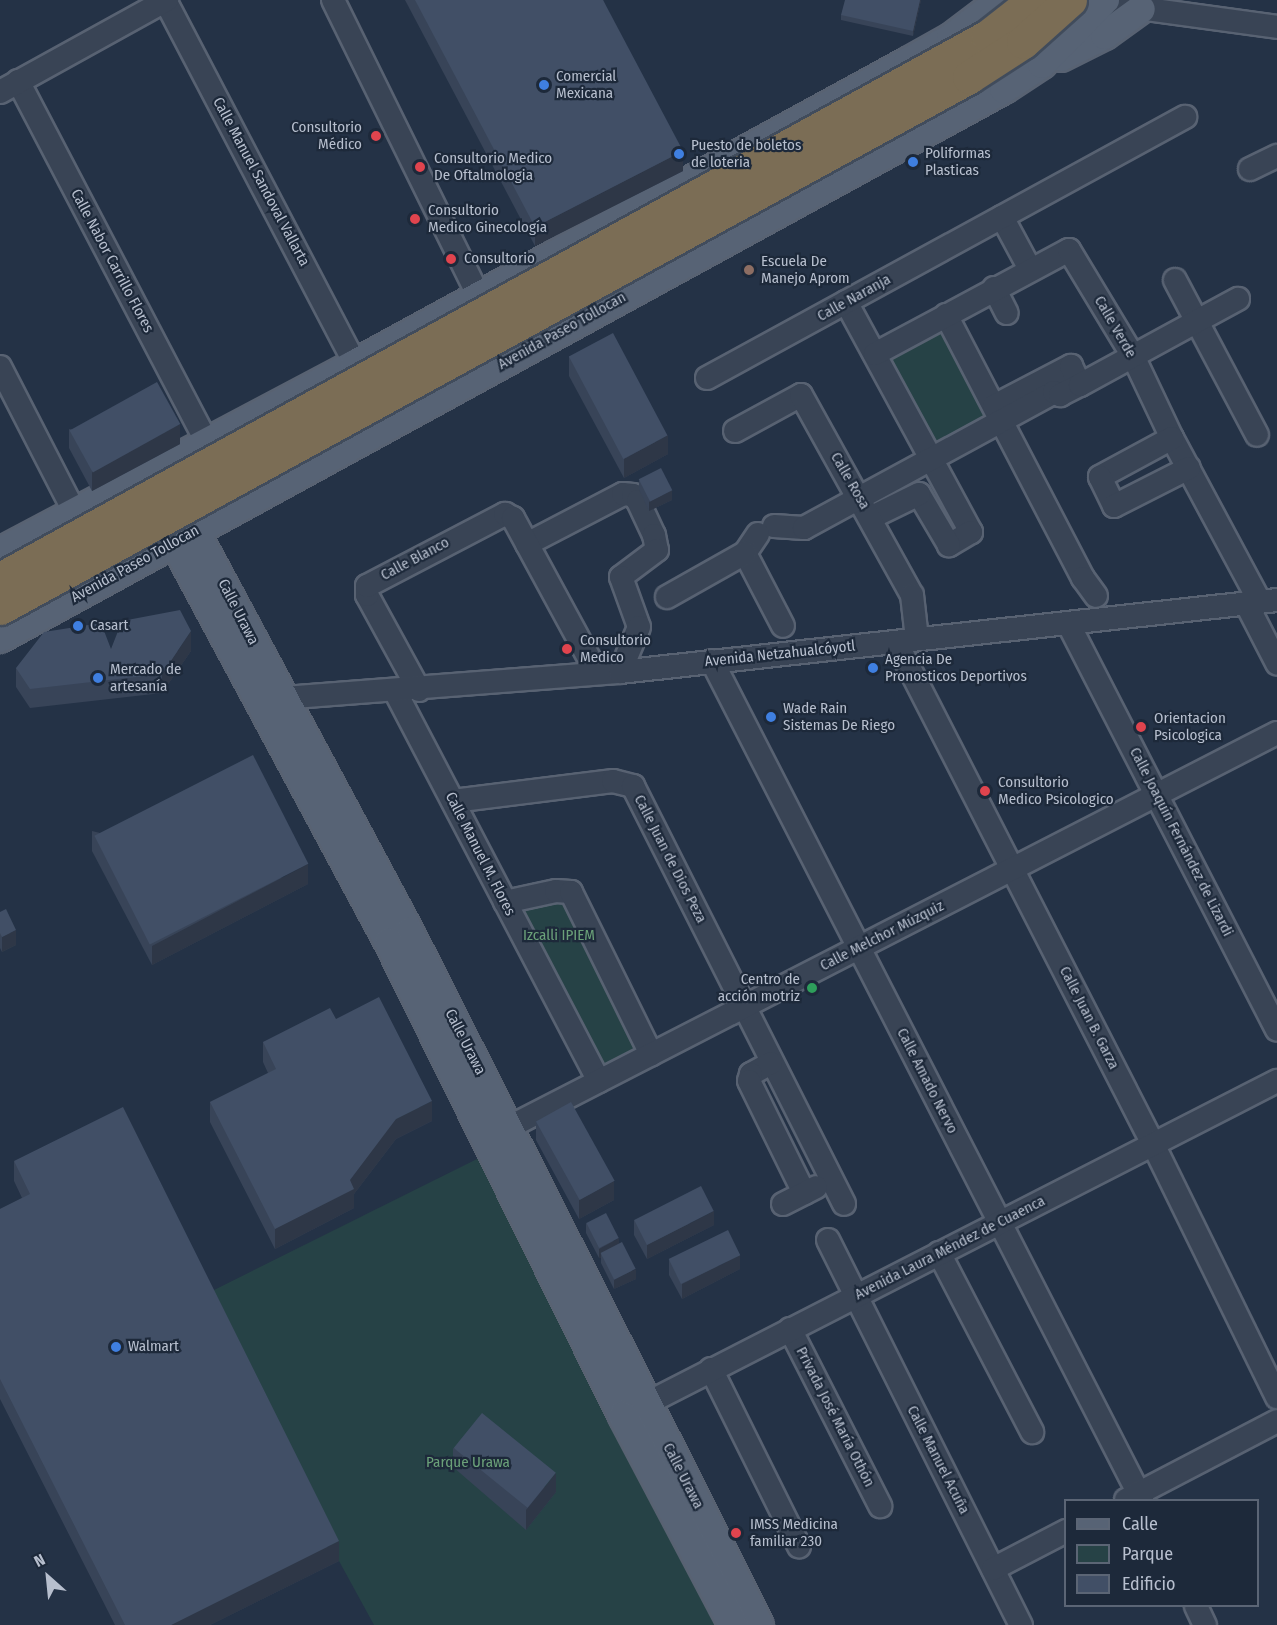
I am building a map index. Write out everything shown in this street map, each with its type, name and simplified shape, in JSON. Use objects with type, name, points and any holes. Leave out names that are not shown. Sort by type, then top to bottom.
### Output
[{"type":"highway","points":[[0,579],[988,36],[1034,0]]},
{"type":"highway","name":"Avenida Paseo Tollocan","points":[[0,608],[969,77],[1090,1]]},
{"type":"main road","points":[[0,552],[206,440],[356,364],[478,295],[908,62],[951,38],[1001,0]]},
{"type":"main road","name":"Avenida Paseo Tollocan","points":[[0,638],[957,116],[1042,64],[1090,1]]},
{"type":"main road","points":[[1042,64],[1105,35],[1141,9]]},
{"type":"main road","points":[[908,62],[929,64],[951,79],[960,94],[957,116]]},
{"type":"main road","points":[[236,426],[230,456],[236,475],[259,494],[272,490]]},
{"type":"main road","name":"Calle Urawa","points":[[149,471],[282,698],[406,925],[498,1133],[634,1409],[733,1625]]},
{"type":"main road","points":[[74,511],[99,514],[119,530],[126,546],[125,557],[112,577]]},
{"type":"main road","name":"Calle Urawa","points":[[185,536],[382,929],[498,1133]]},
{"type":"main road","name":"Calle Urawa","points":[[634,1409],[759,1625]]},
{"type":"street","points":[[9,86],[166,0]]},
{"type":"street","name":"Calle Manuel Sandoval Vallarta","points":[[166,0],[356,364]]},
{"type":"street","points":[[333,0],[478,295]]},
{"type":"street","points":[[1090,1],[1277,27]]},
{"type":"street","name":"Calle Nabor Carrillo Flores","points":[[9,86],[206,440]]},
{"type":"street","name":"Calle Naranja","points":[[707,378],[1185,117]]},
{"type":"street","points":[[1250,170],[1277,156]]},
{"type":"street","points":[[1002,217],[1030,269]]},
{"type":"street","name":"Calle Verde","points":[[875,354],[994,288],[1069,250],[1133,356],[1189,468],[1267,597],[1277,663]]},
{"type":"street","points":[[1175,280],[1257,435]]},
{"type":"street","points":[[994,288],[1007,313]]},
{"type":"street","points":[[667,597],[745,553],[766,530],[804,528],[931,457],[997,413],[1054,392],[1060,395],[1238,299]]},
{"type":"street","points":[[846,302],[971,532],[949,545],[919,494],[872,517]]},
{"type":"street","points":[[946,315],[1083,578],[1096,596]]},
{"type":"street","points":[[0,367],[74,511]]},
{"type":"street","name":"Calle Rosa","points":[[735,432],[801,395],[858,498],[872,517],[912,595],[906,640]]},
{"type":"street","points":[[1172,438],[1100,477],[1114,506],[1189,468]]},
{"type":"street","points":[[597,673],[527,544],[623,494],[633,495],[638,501],[654,535],[657,549],[621,577],[639,627],[620,672]]},
{"type":"street","name":"Calle Blanco","points":[[419,690],[367,595],[367,586],[505,514],[513,518],[527,544]]},
{"type":"street","points":[[745,553],[783,626]]},
{"type":"street","name":"Avenida Netzahualcóyotl","points":[[282,698],[419,690],[620,672],[1068,623],[1267,597]]},
{"type":"street","name":"Calle Joaquín Fernández de Lizardi","points":[[1068,623],[1277,1029]]},
{"type":"street","name":"Calle Juan B. Garza","points":[[906,640],[1012,869],[1153,1144],[1277,1397]]},
{"type":"street","name":"Calle Amado Nervo","points":[[712,662],[999,1222],[1135,1498]]},
{"type":"street","name":"Calle Manuel M. Flores","points":[[395,691],[599,1081]]},
{"type":"street","name":"Calle Melchor Múzquiz","points":[[498,1133],[1277,733]]},
{"type":"street","name":"Calle Juan de Dios Peza","points":[[453,801],[613,781],[633,786],[742,1008],[844,1204]]},
{"type":"street","points":[[505,902],[556,891],[571,892],[651,1054]]},
{"type":"street","points":[[771,1063],[751,1074],[748,1081],[804,1193]]},
{"type":"street","name":"Avenida Laura Méndez de Cuaenca","points":[[634,1409],[1277,1081]]},
{"type":"street","points":[[783,1204],[831,1179]]},
{"type":"street","name":"Calle Manuel Acuña","points":[[828,1240],[1021,1625]]},
{"type":"street","points":[[939,1253],[1032,1432]]},
{"type":"street","name":"Privada José María Othón","points":[[790,1329],[880,1506]]},
{"type":"street","points":[[711,1369],[799,1546]]},
{"type":"street","points":[[1135,1498],[1277,1421]]},
{"type":"street","points":[[993,1569],[1064,1533]]},
{"type":"street","points":[[1197,1607],[1206,1625]]},
{"type":"green space","points":[[943,326],[992,419],[935,449],[886,357]]},
{"type":"green space","name":"Izcalli IPIEM","points":[[578,901],[651,1054],[599,1081],[509,910]]},
{"type":"green space","name":"Parque Urawa","points":[[489,1153],[727,1625],[374,1625],[339,1561],[206,1294]]},
{"type":"building","name":"Comercial Mexicana","points":[[415,0],[603,0],[683,151],[535,227]]},
{"type":"building","points":[[845,0],[920,0],[913,31],[841,15]]},
{"type":"building","points":[[613,333],[667,435],[623,459],[569,356]]},
{"type":"building","points":[[157,382],[180,424],[93,472],[70,430]]},
{"type":"building","points":[[661,468],[672,490],[650,502],[639,479]]},
{"type":"building","name":"Mercado de artesanía","points":[[180,610],[191,631],[162,674],[30,689],[16,668],[44,632],[101,623],[111,649],[122,621]]},
{"type":"building","points":[[253,755],[308,864],[150,945],[94,836]]},
{"type":"building","points":[[6,909],[16,930],[2,937],[0,912]]},
{"type":"building","points":[[379,997],[432,1101],[396,1119],[350,1180],[354,1189],[275,1229],[210,1102],[276,1069],[263,1042],[330,1008],[336,1019]]},
{"type":"building","points":[[571,1102],[615,1181],[580,1200],[536,1121]]},
{"type":"building","name":"Walmart","points":[[123,1107],[339,1541],[171,1625],[125,1625],[0,1379],[0,1209],[30,1194],[14,1161]]},
{"type":"building","points":[[701,1186],[714,1211],[647,1245],[634,1220]]},
{"type":"building","points":[[606,1213],[619,1238],[599,1248],[586,1223]]},
{"type":"building","points":[[728,1230],[740,1255],[681,1284],[669,1259]]},
{"type":"building","points":[[622,1242],[636,1269],[614,1280],[601,1253]]},
{"type":"building","points":[[482,1413],[556,1473],[528,1508],[454,1448]]},
{"type":"place","name":"Comercial Mexicana","points":[[544,85]]},
{"type":"place","name":"Consultorio Médico","points":[[376,136]]},
{"type":"place","name":"Puesto de boletos de loteria","points":[[679,154]]},
{"type":"place","name":"Poliformas Plasticas","points":[[913,162]]},
{"type":"place","name":"Consultorio Medico De Oftalmologia","points":[[420,167]]},
{"type":"place","name":"Consultorio Medico Ginecología","points":[[415,219]]},
{"type":"place","name":"Consultorio","points":[[451,259]]},
{"type":"place","name":"Escuela De Manejo Aprom","points":[[749,270]]},
{"type":"place","name":"Casart","points":[[78,626]]},
{"type":"place","name":"Consultorio Medico","points":[[567,649]]},
{"type":"place","name":"Agencia De Pronosticos Deportivos","points":[[873,668]]},
{"type":"place","name":"Mercado de artesanía","points":[[98,678]]},
{"type":"place","name":"Wade Rain Sistemas De Riego","points":[[771,717]]},
{"type":"place","name":"Orientacion Psicologica","points":[[1141,727]]},
{"type":"place","name":"Consultorio Medico Psicologico","points":[[985,791]]},
{"type":"place","name":"Centro de acción motriz","points":[[812,988]]},
{"type":"place","name":"Walmart","points":[[116,1347]]},
{"type":"place","name":"IMSS Medicina familiar 230","points":[[736,1533]]}]
